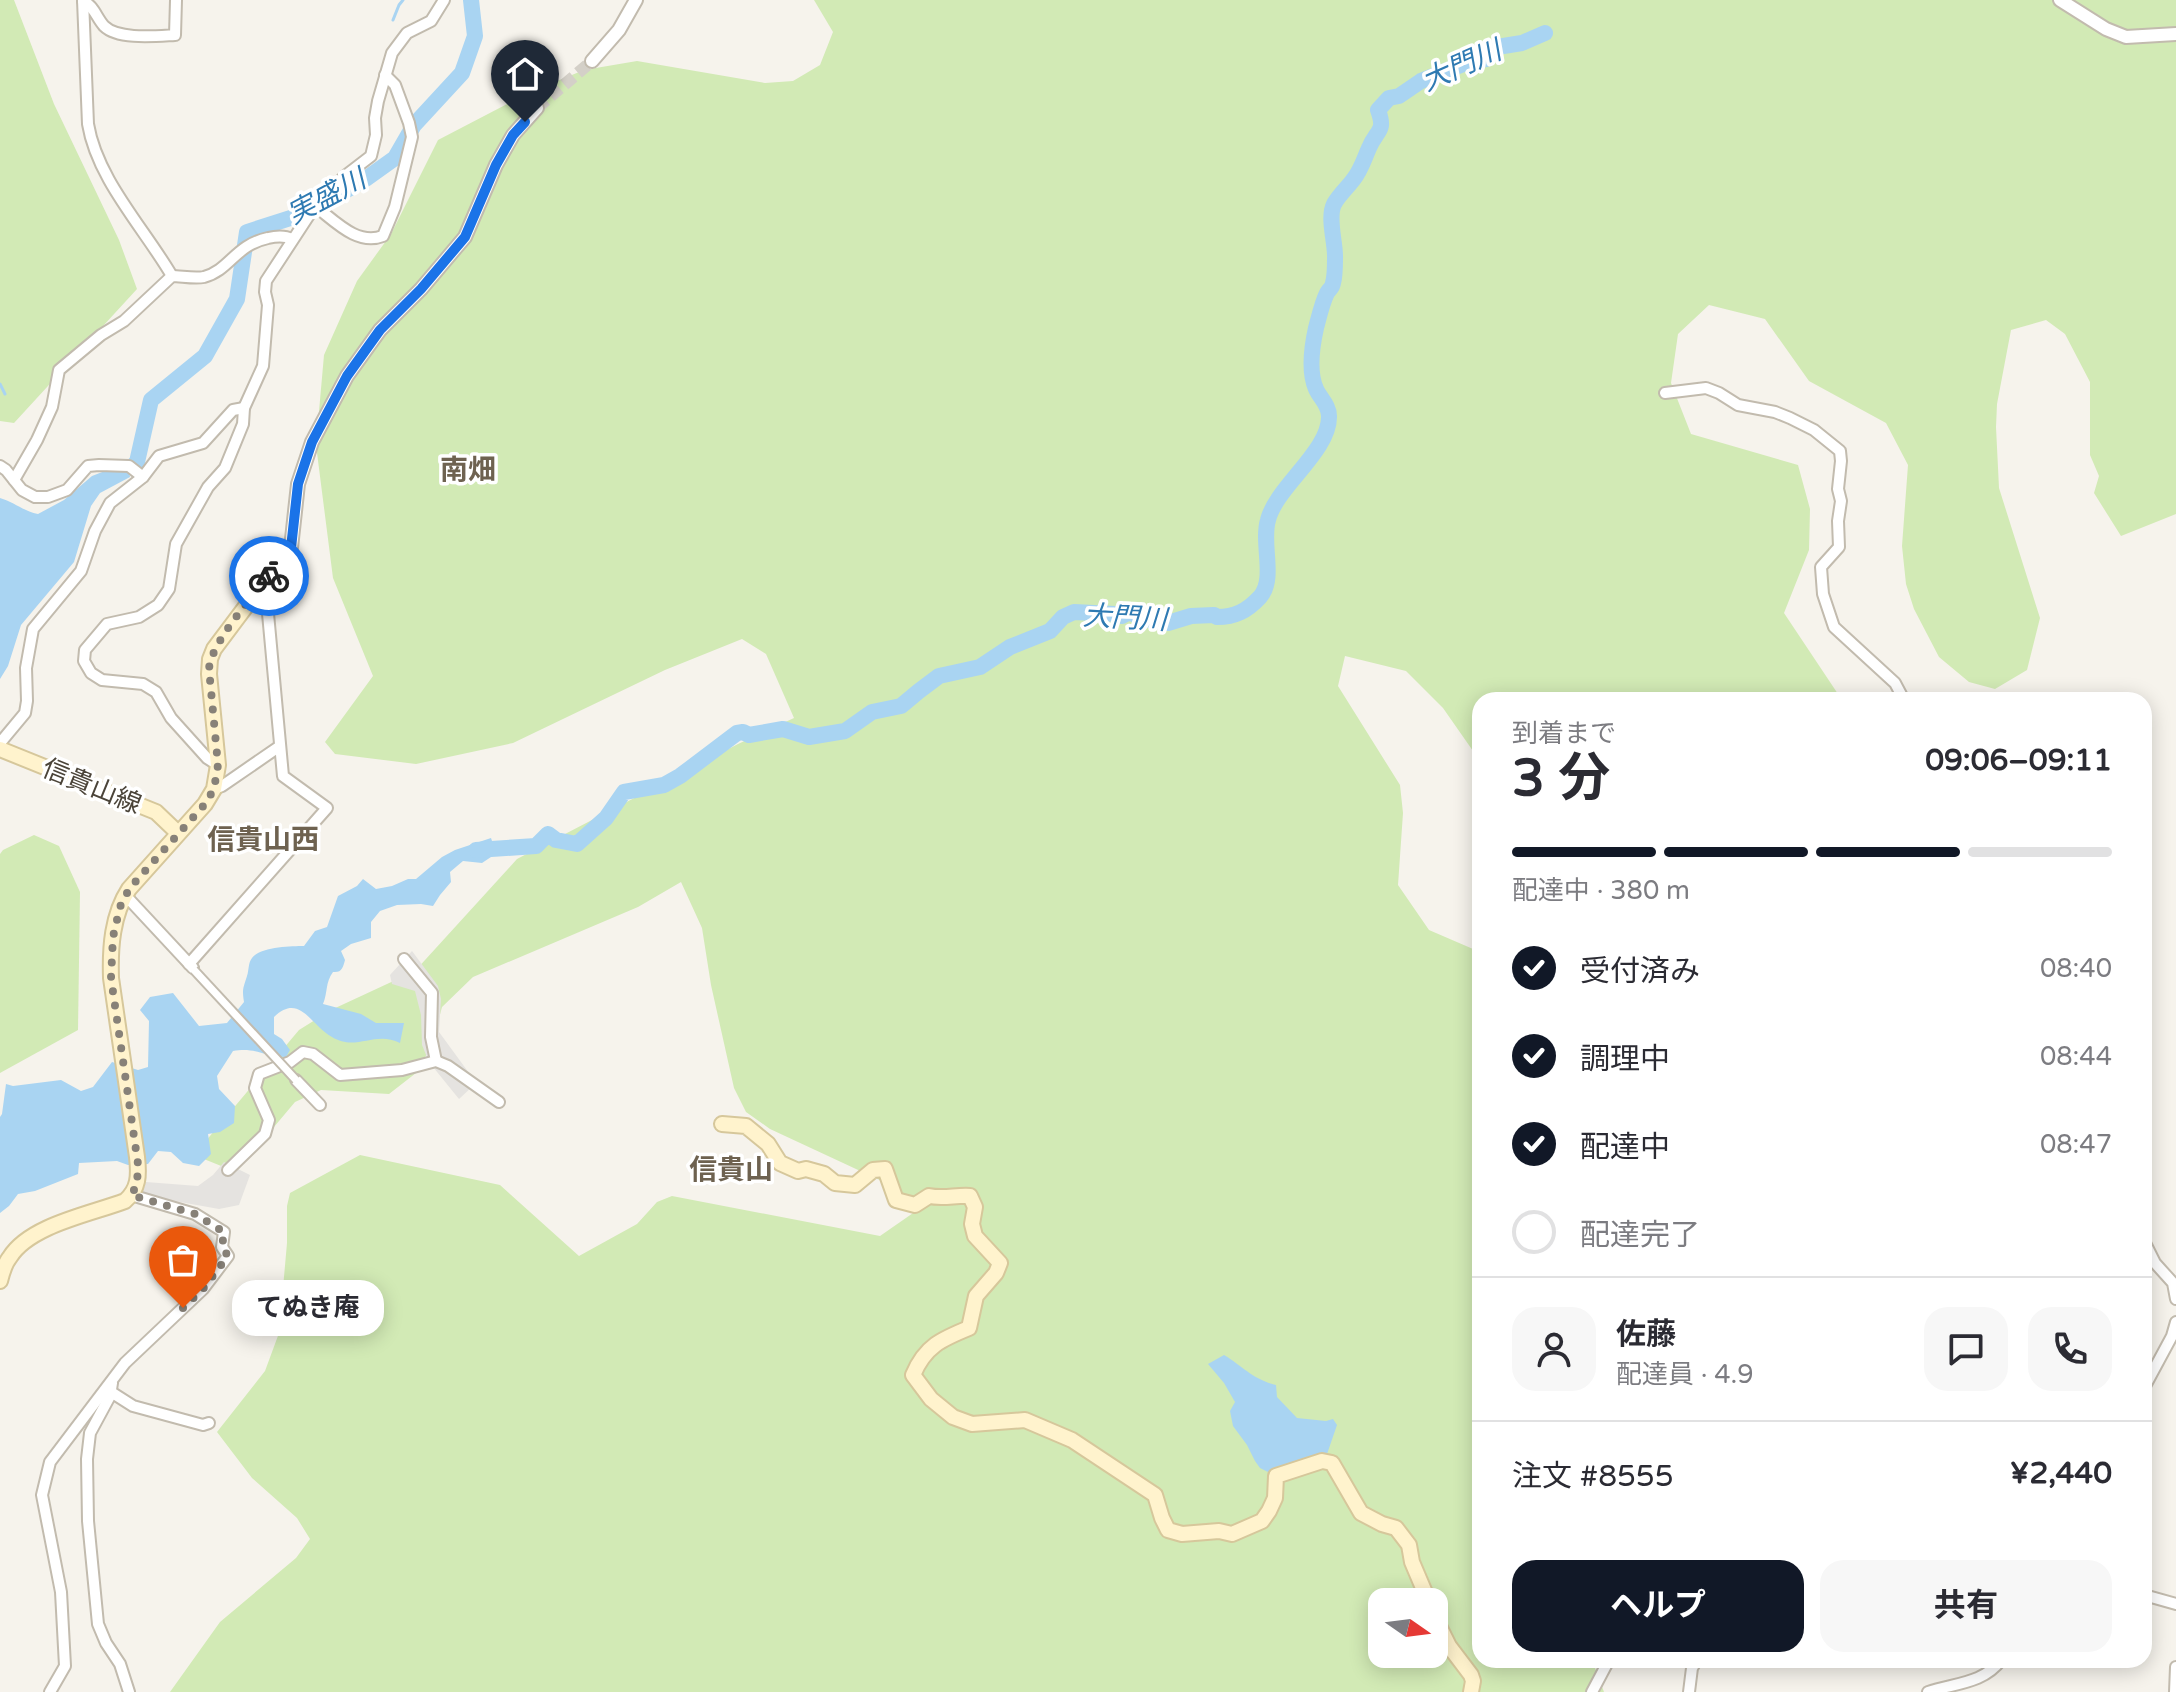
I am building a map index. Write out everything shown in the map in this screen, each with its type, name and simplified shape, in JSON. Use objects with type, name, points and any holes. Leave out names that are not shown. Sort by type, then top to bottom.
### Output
[{"type":"main road","points":[[0,1281],[10,1256],[27,1239],[121,1202],[134,1188],[138,1164],[112,989],[111,956],[115,926],[125,895],[205,804],[214,789],[218,765],[210,659],[265,581]]},
{"type":"main road","name":"信貴山線","points":[[0,746],[156,812],[178,833]]},
{"type":"main road","points":[[722,1124],[746,1126],[768,1144],[780,1163],[798,1171],[806,1169],[824,1174],[835,1183],[855,1185],[873,1170],[885,1169],[896,1200],[915,1205],[929,1196],[970,1196],[975,1207],[972,1224],[975,1236],[1000,1263],[996,1273],[976,1296],[969,1328],[944,1338],[926,1351],[913,1375],[931,1399],[953,1417],[972,1424],[1025,1420],[1072,1440],[1155,1495],[1168,1530],[1182,1534],[1219,1531],[1232,1534],[1262,1521],[1275,1498],[1276,1476],[1322,1461],[1332,1463],[1361,1513],[1396,1528],[1409,1545],[1412,1562],[1423,1588]]},
{"type":"main road","points":[[1448,1644],[1471,1675],[1471,1692]]},
{"type":"street","points":[[83,0],[111,31],[120,35],[151,36],[175,35],[176,0]]},
{"type":"street","points":[[83,0],[91,140],[100,165],[172,276]]},
{"type":"street","points":[[218,765],[207,758],[171,718],[156,692],[143,684],[102,680],[91,673],[84,661],[85,650],[107,624],[139,617],[158,605],[169,589],[176,544],[208,487],[225,468],[243,424],[244,408],[263,366],[268,305],[266,281],[315,206],[371,156],[378,101],[392,53],[407,33],[431,21],[444,0]]},
{"type":"street","points":[[592,61],[619,30],[636,0]]},
{"type":"street","points":[[2060,0],[2106,29],[2126,37],[2176,34]]},
{"type":"street","points":[[315,206],[362,239],[383,236],[395,207],[412,137],[395,85],[385,75]]},
{"type":"street","points":[[191,967],[327,808],[283,776],[265,581],[291,548],[298,484],[312,442],[347,376],[380,330],[421,289],[465,237],[496,165],[513,135],[537,108]]},
{"type":"street","points":[[14,480],[52,407],[59,370],[101,335],[124,321],[172,276],[202,277],[221,269],[254,241],[288,236],[292,239]]},
{"type":"street","points":[[1665,393],[1706,388],[1738,405],[1790,418],[1814,430],[1840,451],[1839,547],[1821,567],[1823,594],[1834,627],[1895,683],[1900,692]]},
{"type":"street","points":[[0,746],[25,713],[26,668],[33,629],[81,571],[95,531],[110,503],[143,477],[159,456],[203,443],[233,410],[244,408]]},
{"type":"street","points":[[0,466],[22,490],[35,497],[48,497],[67,490],[88,466],[129,466],[143,477]]},
{"type":"street","points":[[214,789],[280,746]]},
{"type":"street","points":[[125,895],[320,1105]]},
{"type":"street","points":[[404,959],[432,993],[431,1037],[436,1061]]},
{"type":"street","points":[[228,1170],[265,1134],[269,1120],[255,1088],[259,1074],[290,1062],[303,1052],[313,1054],[340,1075],[402,1070],[436,1061],[499,1102]]},
{"type":"street","points":[[50,1692],[65,1666],[61,1592],[42,1495],[50,1462],[125,1363],[203,1289],[228,1256],[222,1247],[224,1232],[195,1214],[134,1188]]},
{"type":"street","points":[[2152,1257],[2173,1283],[2176,1299]]},
{"type":"street","points":[[2152,1374],[2174,1336],[2176,1322]]},
{"type":"street","points":[[113,1379],[111,1392],[90,1433],[87,1459],[88,1521],[98,1624],[120,1664],[129,1692]]},
{"type":"street","points":[[111,1392],[133,1406],[203,1425],[209,1423]]},
{"type":"street","points":[[2152,1597],[2176,1604]]},
{"type":"street","points":[[2175,1692],[2176,1667]]},
{"type":"street","points":[[1592,1692],[1605,1668]]},
{"type":"street","points":[[1689,1692],[1692,1668]]},
{"type":"street","points":[[1928,1692],[1976,1680],[1994,1668]]},
{"type":"green space","points":[[0,0],[14,0],[54,104],[119,240],[137,289],[14,423],[0,421]]},
{"type":"green space","points":[[814,0],[2176,0],[2176,514],[2121,536],[2094,493],[2099,476],[2090,455],[2090,382],[2065,334],[2046,320],[2011,330],[1997,404],[1996,427],[1999,488],[2040,618],[2027,670],[1995,689],[1969,682],[1939,657],[1914,609],[1906,584],[1902,546],[1908,465],[1886,423],[1809,381],[1765,319],[1709,305],[1678,334],[1671,383],[1691,434],[1798,465],[1810,509],[1809,550],[1784,613],[1837,692],[1472,692],[1472,750],[1443,708],[1406,671],[1345,656],[1338,686],[1400,785],[1403,813],[1398,885],[1429,930],[1472,949],[1472,1668],[1595,1668],[1604,1692],[170,1692],[220,1622],[296,1558],[310,1539],[297,1518],[252,1478],[217,1432],[265,1371],[279,1333],[290,1193],[360,1155],[500,1185],[579,1256],[637,1224],[657,1202],[672,1196],[880,1236],[916,1211],[899,1189],[770,1129],[746,1112],[734,1088],[702,928],[681,882],[638,907],[473,977],[442,1007],[432,1045],[416,1073],[389,1094],[321,1090],[295,1102],[236,1172],[194,1155],[299,1030],[331,1010],[415,971],[517,859],[794,718],[766,654],[742,639],[665,670],[513,743],[416,764],[335,754],[325,742],[373,676],[333,578],[316,445],[324,355],[357,281],[391,234],[438,140],[528,93],[584,70],[637,61],[765,83],[793,81],[820,65],[833,32]]},
{"type":"green space","points":[[34,835],[59,846],[80,892],[78,1030],[0,1073],[0,854]]},
{"type":"shaded area","points":[[412,951],[438,986],[441,999],[439,1032],[475,1084],[459,1099],[429,1062],[422,1045],[421,1015],[415,991],[392,984],[390,975]]},
{"type":"shaded area","points":[[224,1162],[250,1175],[239,1205],[219,1209],[141,1195],[146,1182],[198,1186]]},
{"type":"water","points":[[110,469],[125,470],[130,477],[100,493],[91,506],[74,562],[21,625],[8,666],[0,679],[0,498],[38,514],[64,500],[92,476]]},
{"type":"water","points":[[491,838],[494,855],[482,863],[463,861],[450,872],[451,882],[433,906],[397,905],[380,911],[371,922],[371,938],[351,944],[341,951],[344,965],[330,976],[323,1004],[361,1014],[376,1023],[404,1023],[400,1043],[382,1039],[341,1041],[298,1009],[283,1010],[274,1017],[274,1034],[290,1050],[286,1057],[248,1050],[233,1051],[217,1076],[219,1089],[235,1106],[234,1123],[220,1132],[208,1134],[211,1154],[199,1166],[183,1163],[171,1152],[158,1151],[148,1164],[128,1165],[117,1161],[79,1163],[78,1174],[35,1191],[18,1194],[0,1213],[0,1117],[6,1084],[13,1086],[61,1080],[81,1091],[93,1087],[112,1062],[138,1070],[148,1067],[149,1021],[140,1010],[150,997],[173,993],[199,1026],[227,1023],[244,1002],[243,989],[252,958],[269,949],[304,946],[315,931],[327,927],[338,896],[357,886],[363,879],[376,889],[416,879],[442,857]]},
{"type":"water","points":[[1224,1355],[1254,1376],[1276,1385],[1277,1397],[1297,1418],[1333,1419],[1337,1425],[1327,1454],[1270,1473],[1260,1468],[1233,1426],[1230,1411],[1235,1402],[1208,1364]]},
{"type":"waterway","points":[[393,20],[403,0]]},
{"type":"waterway","name":"実盛川","points":[[132,467],[137,462],[151,400],[205,356],[237,299],[247,232],[309,212],[395,158],[414,125],[462,73],[475,36],[471,0]]},
{"type":"waterway","name":"大門川","points":[[476,850],[536,846],[548,834],[556,840],[577,844],[606,818],[624,792],[664,785],[737,733],[749,735],[783,729],[809,737],[845,731],[872,712],[901,706],[939,676],[980,667],[1010,647],[1050,631],[1063,617],[1074,612],[1122,616],[1129,612],[1144,619],[1168,623],[1191,616],[1229,616],[1250,606],[1265,590],[1268,571],[1266,529],[1273,507],[1312,456],[1327,429],[1329,412],[1316,389],[1312,358],[1321,310],[1334,277],[1332,210],[1358,172],[1380,130],[1378,110],[1389,98],[1399,96],[1421,81],[1468,62],[1486,59],[1497,47],[1522,43],[1545,33]]},
{"type":"waterway","points":[[0,384],[5,394]]},
{"type":"tunnel","points":[[537,108],[592,61]]},
{"type":"way so far","points":[[183,1308],[203,1289],[228,1256],[222,1247],[224,1232],[195,1214],[131,1195],[137,1185],[138,1164],[112,989],[111,947],[125,895],[205,804],[214,789],[218,765],[210,659],[217,645],[269,576]]},
{"type":"place","name":"てぬき庵","points":[[183,1308]]},
{"type":"district","name":"南畑","points":[[468,469]]},
{"type":"district","name":"信貴山西","points":[[263,839]]},
{"type":"district","name":"信貴山","points":[[731,1169]]},
{"type":"route","points":[[269,576],[291,548],[298,484],[312,442],[347,376],[380,330],[421,289],[465,237],[496,165],[513,135],[525,122]]}]
